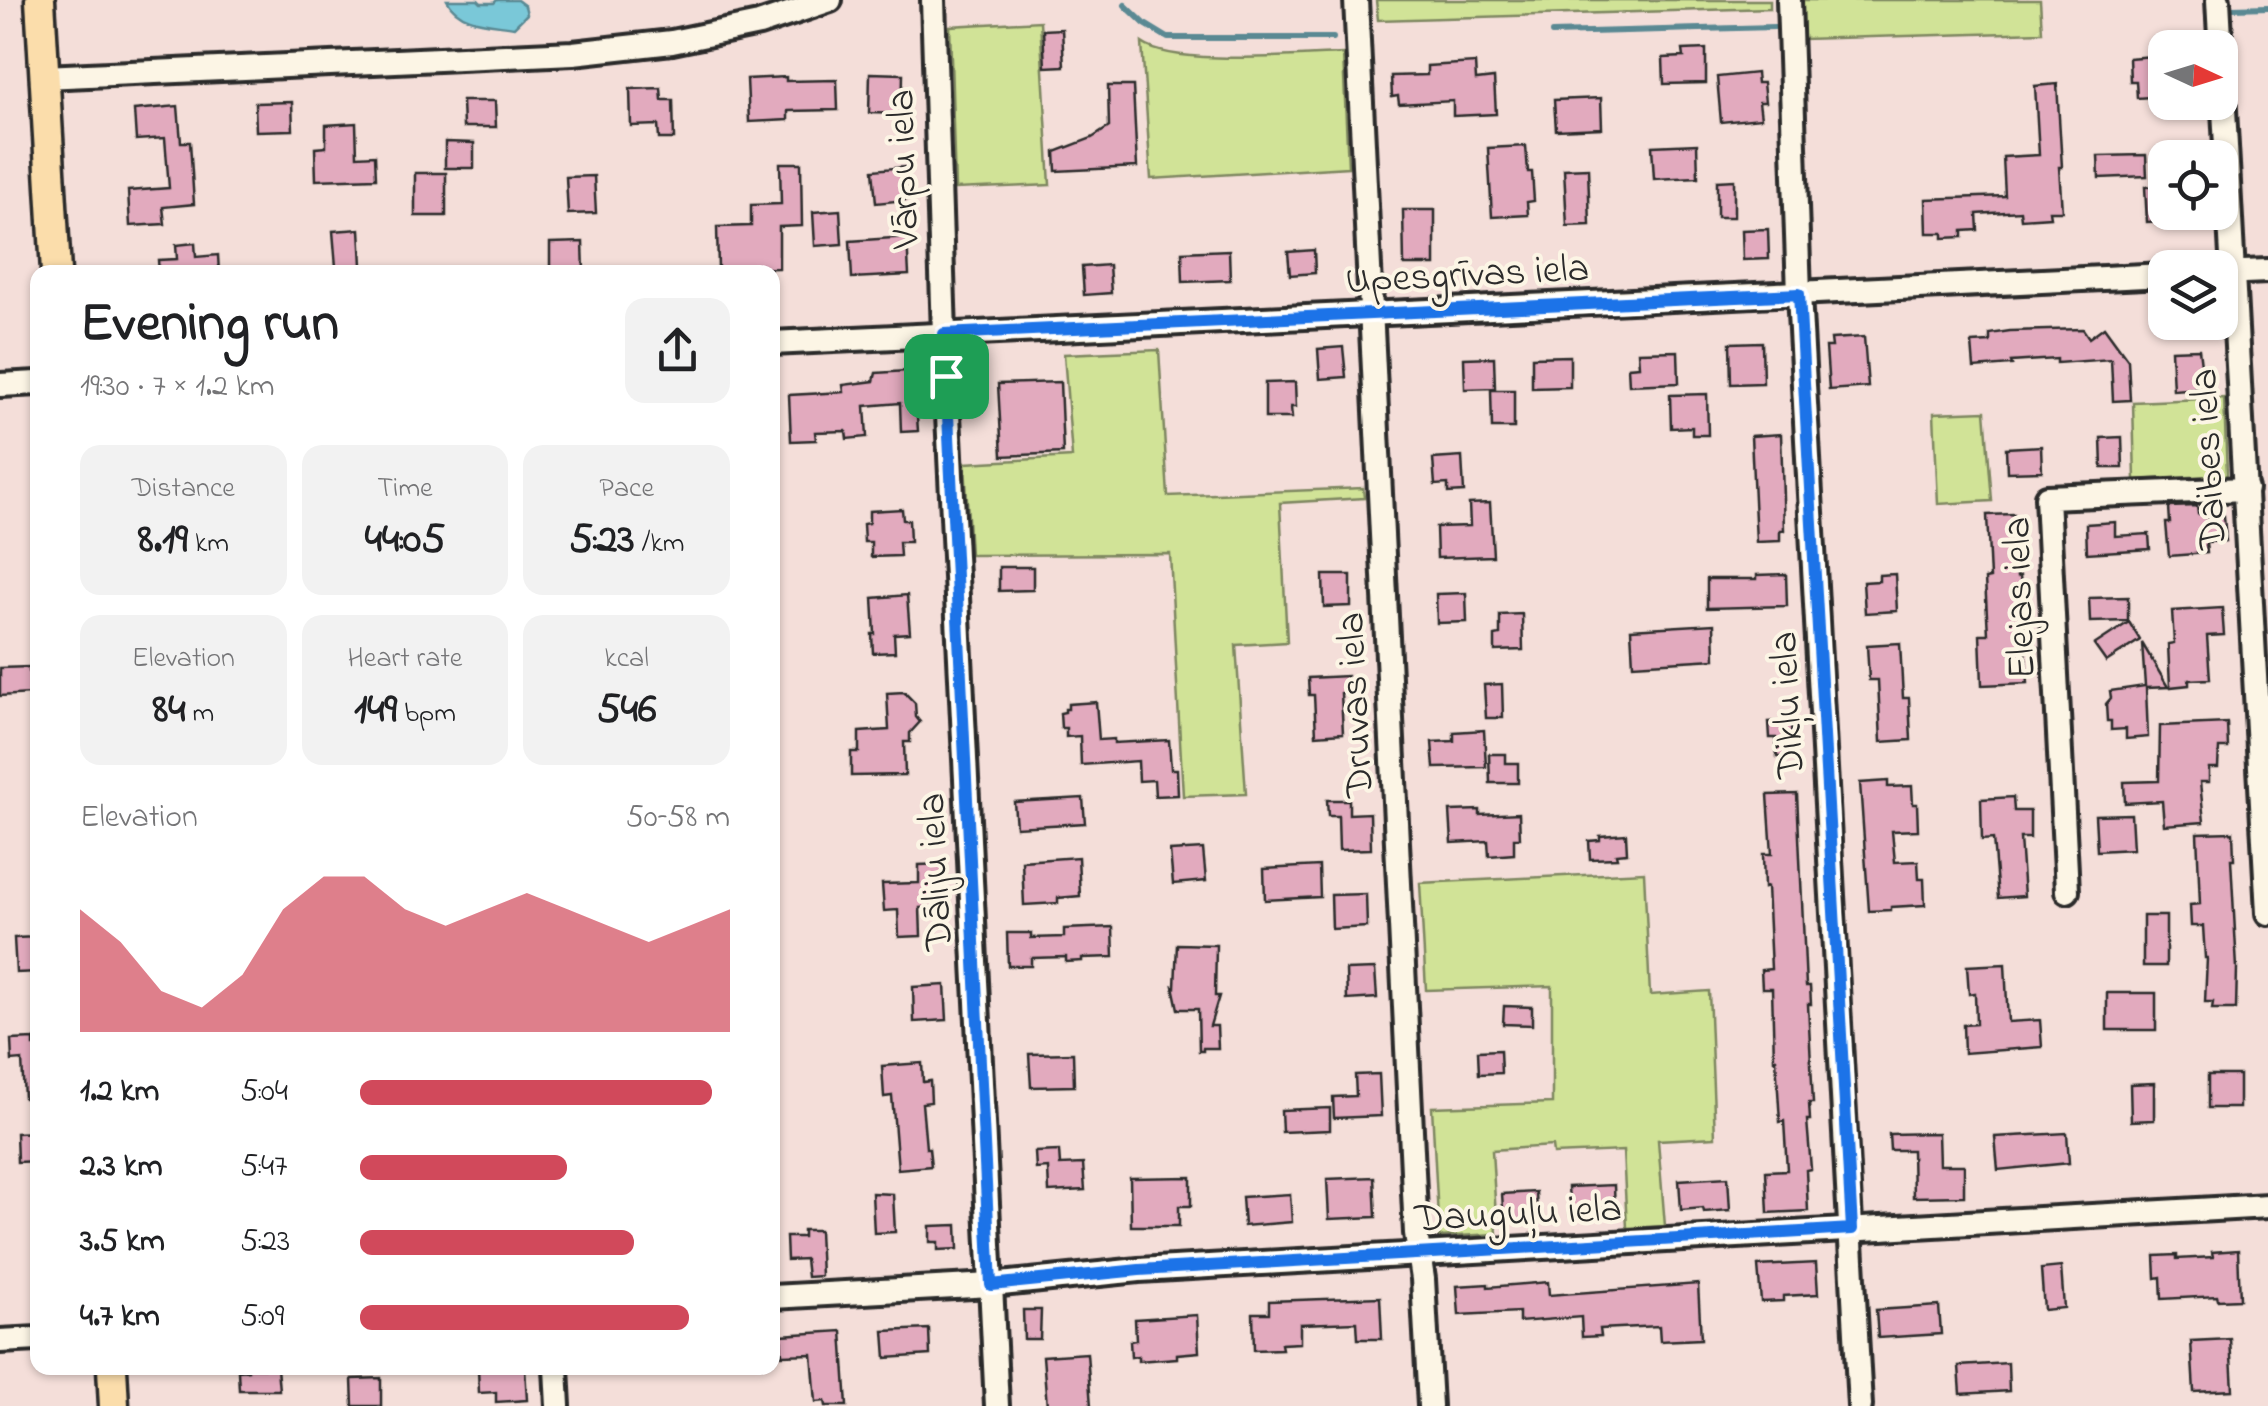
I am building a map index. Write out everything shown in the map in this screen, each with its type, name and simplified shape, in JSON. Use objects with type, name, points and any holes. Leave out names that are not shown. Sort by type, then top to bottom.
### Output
[{"type":"main road","points":[[40,0],[56,265]]},
{"type":"main road","points":[[112,1375],[114,1406]]},
{"type":"street","points":[[44,78],[573,53],[672,42],[759,24],[830,0]]},
{"type":"street","name":"Vārpu iela","points":[[933,0],[944,334]]},
{"type":"street","name":"Druvas iela","points":[[1356,0],[1430,1406]]},
{"type":"street","name":"Dikļu iela","points":[[1789,0],[1799,294],[1860,1406]]},
{"type":"street","name":"Daibes iela","points":[[2218,0],[2225,250]]},
{"type":"street","points":[[2238,272],[2268,271]]},
{"type":"street","name":"Upesgrīvas iela","points":[[780,343],[2148,276]]},
{"type":"street","name":"Dāliju iela","points":[[944,334],[997,1406]]},
{"type":"street","name":"Daibes iela","points":[[2232,340],[2246,489],[2268,913]]},
{"type":"street","points":[[0,386],[30,384]]},
{"type":"street","name":"Elejas iela","points":[[2067,891],[2047,497],[2246,489]]},
{"type":"street","name":"Dauguļu iela","points":[[780,1296],[991,1285],[1139,1270],[2268,1206]]},
{"type":"street","points":[[0,1341],[30,1339]]},
{"type":"street","points":[[556,1375],[558,1406]]},
{"type":"green space","points":[[1376,0],[1770,0],[1770,8],[1378,20]]},
{"type":"green space","points":[[1802,0],[2040,0],[2042,32],[1803,39]]},
{"type":"green space","points":[[1040,21],[1050,185],[955,189],[950,26]]},
{"type":"green space","points":[[1142,43],[1181,55],[1209,57],[1343,54],[1348,167],[1151,179]]},
{"type":"green space","points":[[1159,350],[1168,496],[1363,488],[1364,498],[1280,503],[1287,642],[1236,645],[1246,794],[1183,796],[1170,554],[970,555],[965,463],[1072,457],[1064,354]]},
{"type":"green space","points":[[2224,398],[2227,475],[2135,480],[2133,402]]},
{"type":"green space","points":[[1985,411],[1992,501],[1938,504],[1934,413]]},
{"type":"green space","points":[[1644,872],[1650,995],[1709,991],[1715,1137],[1658,1140],[1665,1226],[1627,1228],[1623,1151],[1553,1154],[1552,1146],[1492,1150],[1497,1234],[1439,1237],[1432,1107],[1552,1103],[1552,986],[1426,990],[1420,883]]},
{"type":"water","points":[[447,0],[517,0],[525,6],[527,14],[514,27],[486,23],[459,14]]},
{"type":"building","points":[[1062,29],[1064,66],[1045,67],[1043,30]]},
{"type":"building","points":[[1706,49],[1706,83],[1664,84],[1663,58],[1684,57],[1683,50]]},
{"type":"building","points":[[2148,56],[2148,97],[2137,98],[2136,81],[2130,81],[2129,58]]},
{"type":"building","points":[[1475,63],[1476,80],[1494,78],[1496,114],[1453,116],[1453,101],[1399,104],[1398,96],[1392,97],[1391,76],[1427,75],[1427,66]]},
{"type":"building","points":[[870,73],[903,74],[902,114],[869,113]]},
{"type":"building","points":[[1756,73],[1757,83],[1763,83],[1765,102],[1759,102],[1761,118],[1721,122],[1717,77]]},
{"type":"building","points":[[786,77],[786,81],[837,80],[838,110],[788,111],[788,120],[749,122],[747,79]]},
{"type":"building","points":[[2057,84],[2062,211],[2049,211],[2050,217],[2021,219],[2020,211],[1977,214],[1978,230],[1963,231],[1963,237],[1943,238],[1943,233],[1927,233],[1926,199],[2005,196],[2003,157],[2039,155],[2035,86]]},
{"type":"building","points":[[1108,86],[1133,86],[1137,167],[1056,171],[1055,152],[1109,127]]},
{"type":"building","points":[[661,88],[662,100],[673,100],[674,139],[659,139],[658,125],[631,126],[630,89]]},
{"type":"building","points":[[1601,98],[1602,128],[1556,130],[1554,100]]},
{"type":"building","points":[[462,101],[495,101],[496,127],[463,127]]},
{"type":"building","points":[[292,102],[293,130],[256,131],[255,103]]},
{"type":"building","points":[[178,106],[181,142],[190,142],[194,204],[163,207],[165,224],[130,226],[128,191],[169,188],[165,138],[136,140],[134,110]]},
{"type":"building","points":[[356,123],[357,156],[375,155],[376,178],[316,180],[315,148],[326,147],[326,125]]},
{"type":"building","points":[[445,142],[474,143],[474,168],[445,168]]},
{"type":"building","points":[[1697,144],[1698,177],[1654,179],[1652,146]]},
{"type":"building","points":[[1526,146],[1534,201],[1527,202],[1528,215],[1492,217],[1488,148]]},
{"type":"building","points":[[2146,155],[2147,176],[2099,178],[2098,156]]},
{"type":"building","points":[[780,163],[801,163],[802,226],[779,227],[779,265],[718,265],[717,227],[751,226],[751,205],[781,204]]},
{"type":"building","points":[[904,167],[907,200],[876,203],[873,170]]},
{"type":"building","points":[[1588,168],[1590,225],[1567,226],[1564,169]]},
{"type":"building","points":[[415,173],[446,173],[446,216],[415,216]]},
{"type":"building","points":[[594,176],[596,213],[568,214],[566,177]]},
{"type":"building","points":[[1734,180],[1734,217],[1717,217],[1717,181]]},
{"type":"building","points":[[2148,187],[2148,222],[2147,222]]},
{"type":"building","points":[[840,210],[842,244],[815,246],[813,212]]},
{"type":"building","points":[[1403,210],[1435,210],[1435,265],[1404,265]]},
{"type":"building","points":[[360,229],[362,265],[336,265],[333,231]]},
{"type":"building","points":[[1768,229],[1769,259],[1743,260],[1742,230]]},
{"type":"building","points":[[907,237],[909,275],[852,278],[850,241]]},
{"type":"building","points":[[583,242],[584,265],[550,265],[550,243]]},
{"type":"building","points":[[195,243],[196,257],[218,255],[219,265],[158,265],[158,260],[177,259],[176,245]]},
{"type":"building","points":[[1229,250],[1230,280],[1183,282],[1182,252]]},
{"type":"building","points":[[1314,250],[1315,273],[1290,275],[1288,252]]},
{"type":"building","points":[[1109,265],[1111,293],[1084,295],[1082,267]]},
{"type":"building","points":[[2104,327],[2128,360],[2130,400],[2113,401],[2111,359],[2011,362],[2012,365],[1974,368],[1972,343],[1990,342],[1990,334],[2083,329],[2089,338]]},
{"type":"building","points":[[1864,337],[1868,387],[1829,390],[1826,347],[1832,347],[1831,339]]},
{"type":"building","points":[[1762,342],[1763,383],[1731,384],[1730,343]]},
{"type":"building","points":[[1343,347],[1346,377],[1320,379],[1318,349]]},
{"type":"building","points":[[2199,349],[2204,388],[2173,390],[2171,350]]},
{"type":"building","points":[[1678,351],[1679,383],[1629,385],[1628,367],[1639,366],[1638,352]]},
{"type":"building","points":[[1570,356],[1570,387],[1532,388],[1532,357]]},
{"type":"building","points":[[1494,357],[1495,388],[1465,389],[1464,358]]},
{"type":"building","points":[[922,370],[924,402],[916,402],[918,431],[901,432],[900,403],[865,406],[867,437],[847,439],[846,431],[815,432],[816,440],[791,441],[789,395],[844,392],[843,385],[874,381],[876,373]]},
{"type":"building","points":[[1060,382],[1063,453],[1002,456],[998,384]]},
{"type":"building","points":[[1295,382],[1296,407],[1291,407],[1292,418],[1265,418],[1265,383]]},
{"type":"building","points":[[1491,390],[1514,390],[1514,428],[1492,428]]},
{"type":"building","points":[[1707,394],[1708,435],[1692,435],[1692,427],[1671,428],[1670,395]]},
{"type":"building","points":[[1781,434],[1784,530],[1780,530],[1780,541],[1756,542],[1751,436]]},
{"type":"building","points":[[2122,437],[2123,468],[2102,468],[2101,438]]},
{"type":"building","points":[[2041,446],[2042,471],[2007,472],[2006,448]]},
{"type":"building","points":[[1462,457],[1464,492],[1448,493],[1448,484],[1435,485],[1433,459]]},
{"type":"building","points":[[1490,503],[1493,556],[1437,558],[1436,527],[1470,526],[1469,504]]},
{"type":"building","points":[[2197,506],[2198,514],[2204,513],[2205,518],[2224,516],[2226,541],[2206,542],[2207,553],[2169,556],[2169,507]]},
{"type":"building","points":[[902,509],[903,520],[909,520],[910,542],[899,542],[900,556],[871,557],[871,542],[864,542],[863,524],[869,523],[869,511]]},
{"type":"building","points":[[2014,514],[2028,683],[1982,685],[1980,634],[1988,634],[1985,579],[1990,578],[1987,515]]},
{"type":"building","points":[[2115,522],[2115,536],[2149,534],[2150,549],[2087,553],[2086,524]]},
{"type":"building","points":[[999,567],[1033,567],[1033,590],[999,591]]},
{"type":"building","points":[[1786,574],[1787,606],[1707,608],[1707,579],[1757,579],[1757,575]]},
{"type":"building","points":[[1895,574],[1897,611],[1865,613],[1863,582]]},
{"type":"building","points":[[1323,575],[1351,575],[1351,606],[1324,607]]},
{"type":"building","points":[[1466,593],[1467,622],[1437,623],[1436,594]]},
{"type":"building","points":[[907,595],[910,633],[894,634],[895,652],[873,653],[873,598]]},
{"type":"building","points":[[2128,597],[2128,621],[2090,622],[2089,598]]},
{"type":"building","points":[[2222,608],[2224,635],[2207,636],[2210,679],[2189,680],[2189,685],[2170,687],[2168,644],[2174,643],[2172,611]]},
{"type":"building","points":[[1522,614],[1523,650],[1495,651],[1500,615]]},
{"type":"building","points":[[2129,622],[2140,640],[2106,662],[2094,645]]},
{"type":"building","points":[[1714,624],[1715,659],[1633,664],[1631,629]]},
{"type":"building","points":[[1900,643],[1903,698],[1909,698],[1911,740],[1881,742],[1878,680],[1869,680],[1867,645]]},
{"type":"building","points":[[2142,643],[2168,687],[2146,688],[2148,737],[2126,739],[2126,729],[2111,730],[2106,704],[2111,698],[2110,691],[2145,686]]},
{"type":"building","points":[[29,667],[30,694],[0,696],[0,668]]},
{"type":"building","points":[[1347,676],[1348,692],[1341,693],[1343,733],[1316,735],[1314,695],[1309,695],[1308,678]]},
{"type":"building","points":[[1502,684],[1503,718],[1486,718],[1484,685]]},
{"type":"building","points":[[904,692],[915,703],[920,722],[910,733],[910,742],[904,742],[905,775],[851,776],[851,752],[859,752],[859,732],[889,730],[887,693]]},
{"type":"building","points":[[1096,702],[1099,740],[1169,740],[1171,769],[1177,769],[1178,795],[1155,796],[1154,780],[1139,781],[1138,761],[1081,765],[1080,736],[1066,737],[1060,713],[1068,709],[1068,704]]},
{"type":"building","points":[[1791,721],[1792,757],[1777,757],[1776,738],[1770,738],[1769,722]]},
{"type":"building","points":[[2227,723],[2228,748],[2219,748],[2218,768],[2209,768],[2209,782],[2200,782],[2204,822],[2164,825],[2162,801],[2125,803],[2124,782],[2159,781],[2160,726]]},
{"type":"building","points":[[1484,730],[1486,767],[1434,768],[1432,742],[1454,741],[1454,732]]},
{"type":"building","points":[[1489,754],[1506,754],[1506,763],[1518,763],[1518,783],[1490,783]]},
{"type":"building","points":[[1888,781],[1888,787],[1912,786],[1918,830],[1892,831],[1895,862],[1918,861],[1919,879],[1924,879],[1925,905],[1869,911],[1860,783]]},
{"type":"building","points":[[1797,794],[1806,986],[1810,986],[1811,1004],[1813,1103],[1809,1103],[1807,1120],[1811,1169],[1806,1170],[1808,1211],[1768,1213],[1766,1171],[1787,1170],[1774,1059],[1772,988],[1762,988],[1761,970],[1771,969],[1763,854],[1772,854],[1768,795]]},
{"type":"building","points":[[2013,797],[2014,811],[2030,811],[2030,838],[2020,838],[2024,896],[1998,898],[1993,839],[1982,840],[1981,799]]},
{"type":"building","points":[[1083,798],[1085,823],[1016,827],[1014,802]]},
{"type":"building","points":[[1327,800],[1349,800],[1349,814],[1370,813],[1371,849],[1339,850],[1338,816],[1328,816]]},
{"type":"building","points":[[1480,810],[1480,815],[1519,813],[1520,838],[1514,838],[1514,854],[1489,856],[1488,841],[1452,843],[1450,811]]},
{"type":"building","points":[[2131,814],[2133,849],[2097,851],[2095,815]]},
{"type":"building","points":[[2233,832],[2236,1009],[2212,1009],[2213,1002],[2205,1002],[2207,958],[2203,926],[2191,926],[2190,905],[2200,904],[2197,833]]},
{"type":"building","points":[[1626,834],[1627,853],[1616,854],[1617,858],[1590,859],[1589,841]]},
{"type":"building","points":[[1203,849],[1206,881],[1173,884],[1170,851]]},
{"type":"building","points":[[1078,857],[1080,896],[1058,898],[1058,903],[1024,905],[1022,861]]},
{"type":"building","points":[[943,864],[940,907],[920,908],[921,936],[899,937],[898,910],[884,911],[882,884],[919,883],[919,865]]},
{"type":"building","points":[[1319,866],[1320,897],[1265,900],[1264,869]]},
{"type":"building","points":[[1366,894],[1367,927],[1332,929],[1331,895]]},
{"type":"building","points":[[2143,916],[2166,916],[2166,966],[2143,966]]},
{"type":"building","points":[[1113,927],[1114,957],[1066,962],[1066,957],[1031,958],[1031,966],[1008,966],[1007,933],[1031,933],[1031,938],[1064,937],[1064,929]]},
{"type":"building","points":[[30,937],[30,972],[16,973],[14,938]]},
{"type":"building","points":[[1177,944],[1216,945],[1215,996],[1219,996],[1210,1026],[1217,1026],[1218,1048],[1199,1051],[1198,1009],[1178,1009],[1173,986]]},
{"type":"building","points":[[2005,964],[2008,1022],[2040,1020],[2042,1047],[1964,1053],[1963,1025],[1976,1024],[1975,993],[1969,994],[1967,966]]},
{"type":"building","points":[[1375,969],[1377,998],[1347,1000],[1346,970]]},
{"type":"building","points":[[945,985],[947,1020],[914,1022],[913,987]]},
{"type":"building","points":[[2107,993],[2156,993],[2156,1030],[2107,1030]]},
{"type":"building","points":[[1504,1006],[1532,1007],[1532,1025],[1503,1024]]},
{"type":"building","points":[[30,1039],[30,1098],[24,1098],[22,1060],[12,1061],[11,1040]]},
{"type":"building","points":[[1500,1050],[1501,1073],[1479,1074],[1478,1051]]},
{"type":"building","points":[[1073,1053],[1074,1086],[1031,1087],[1029,1054]]},
{"type":"building","points":[[922,1063],[923,1082],[930,1081],[931,1102],[922,1103],[931,1166],[898,1169],[892,1096],[884,1097],[882,1066]]},
{"type":"building","points":[[1379,1074],[1381,1116],[1334,1118],[1333,1097],[1356,1096],[1355,1075]]},
{"type":"building","points":[[2208,1075],[2239,1075],[2239,1108],[2208,1108]]},
{"type":"building","points":[[2154,1083],[2154,1120],[2131,1121],[2130,1084]]},
{"type":"building","points":[[1330,1108],[1330,1130],[1282,1132],[1281,1110]]},
{"type":"building","points":[[30,1132],[30,1161],[17,1162],[16,1133]]},
{"type":"building","points":[[1938,1133],[1939,1165],[1964,1165],[1964,1196],[1913,1197],[1912,1150],[1890,1150],[1889,1134]]},
{"type":"building","points":[[2067,1133],[2069,1163],[1998,1170],[1995,1137]]},
{"type":"building","points":[[1059,1151],[1060,1165],[1083,1164],[1085,1190],[1049,1192],[1048,1168],[1036,1169],[1035,1152]]},
{"type":"building","points":[[1191,1177],[1191,1206],[1179,1206],[1179,1226],[1131,1226],[1130,1178]]},
{"type":"building","points":[[1374,1177],[1376,1217],[1329,1219],[1327,1179]]},
{"type":"building","points":[[1728,1177],[1730,1210],[1681,1210],[1679,1180]]},
{"type":"building","points":[[1614,1185],[1615,1213],[1570,1215],[1568,1187]]},
{"type":"building","points":[[1536,1192],[1537,1215],[1504,1221],[1502,1194]]},
{"type":"building","points":[[872,1193],[893,1194],[895,1232],[874,1233]]},
{"type":"building","points":[[1290,1194],[1292,1222],[1244,1226],[1242,1197]]},
{"type":"building","points":[[957,1225],[958,1249],[938,1250],[938,1242],[930,1242],[930,1226]]},
{"type":"building","points":[[803,1230],[819,1230],[821,1276],[807,1277],[805,1259],[787,1260],[786,1237],[803,1237]]},
{"type":"building","points":[[2238,1250],[2240,1299],[2162,1299],[2155,1256],[2213,1257],[2212,1252]]},
{"type":"building","points":[[1816,1263],[1818,1294],[1761,1302],[1758,1266]]},
{"type":"building","points":[[2061,1267],[2064,1308],[2044,1310],[2041,1269]]},
{"type":"building","points":[[1548,1282],[1549,1295],[1698,1284],[1701,1339],[1660,1341],[1659,1326],[1600,1329],[1601,1336],[1582,1337],[1581,1317],[1519,1322],[1519,1312],[1459,1315],[1457,1286]]},
{"type":"building","points":[[1380,1297],[1382,1339],[1358,1339],[1357,1322],[1300,1324],[1300,1343],[1281,1344],[1282,1349],[1254,1350],[1253,1313],[1269,1313],[1269,1301]]},
{"type":"building","points":[[1939,1306],[1941,1334],[1878,1338],[1876,1310]]},
{"type":"building","points":[[1023,1310],[1041,1310],[1040,1339],[1024,1339]]},
{"type":"building","points":[[1197,1315],[1199,1352],[1138,1361],[1138,1356],[1131,1357],[1130,1341],[1136,1340],[1135,1319]]},
{"type":"building","points":[[929,1329],[930,1355],[886,1358],[884,1331]]},
{"type":"building","points":[[842,1331],[847,1406],[826,1406],[825,1401],[816,1402],[812,1354],[782,1355],[781,1335]]},
{"type":"building","points":[[2230,1339],[2233,1390],[2194,1392],[2191,1341]]},
{"type":"building","points":[[1087,1353],[1091,1406],[1047,1406],[1043,1356]]},
{"type":"building","points":[[2008,1363],[2009,1391],[1961,1394],[1959,1366]]},
{"type":"building","points":[[238,1375],[278,1375],[279,1390],[239,1390]]},
{"type":"building","points":[[478,1375],[525,1375],[527,1400],[496,1402],[496,1392],[479,1393]]},
{"type":"building","points":[[381,1378],[381,1406],[353,1406],[352,1379]]},
{"type":"waterway","points":[[1125,5],[1168,38],[1333,38]]},
{"type":"waterway","points":[[2232,8],[2268,7]]},
{"type":"waterway","points":[[1552,33],[1774,27]]},
{"type":"route","points":[[1799,294],[1852,1229],[1139,1270],[991,1285],[946,376],[944,334],[1799,294]]}]
